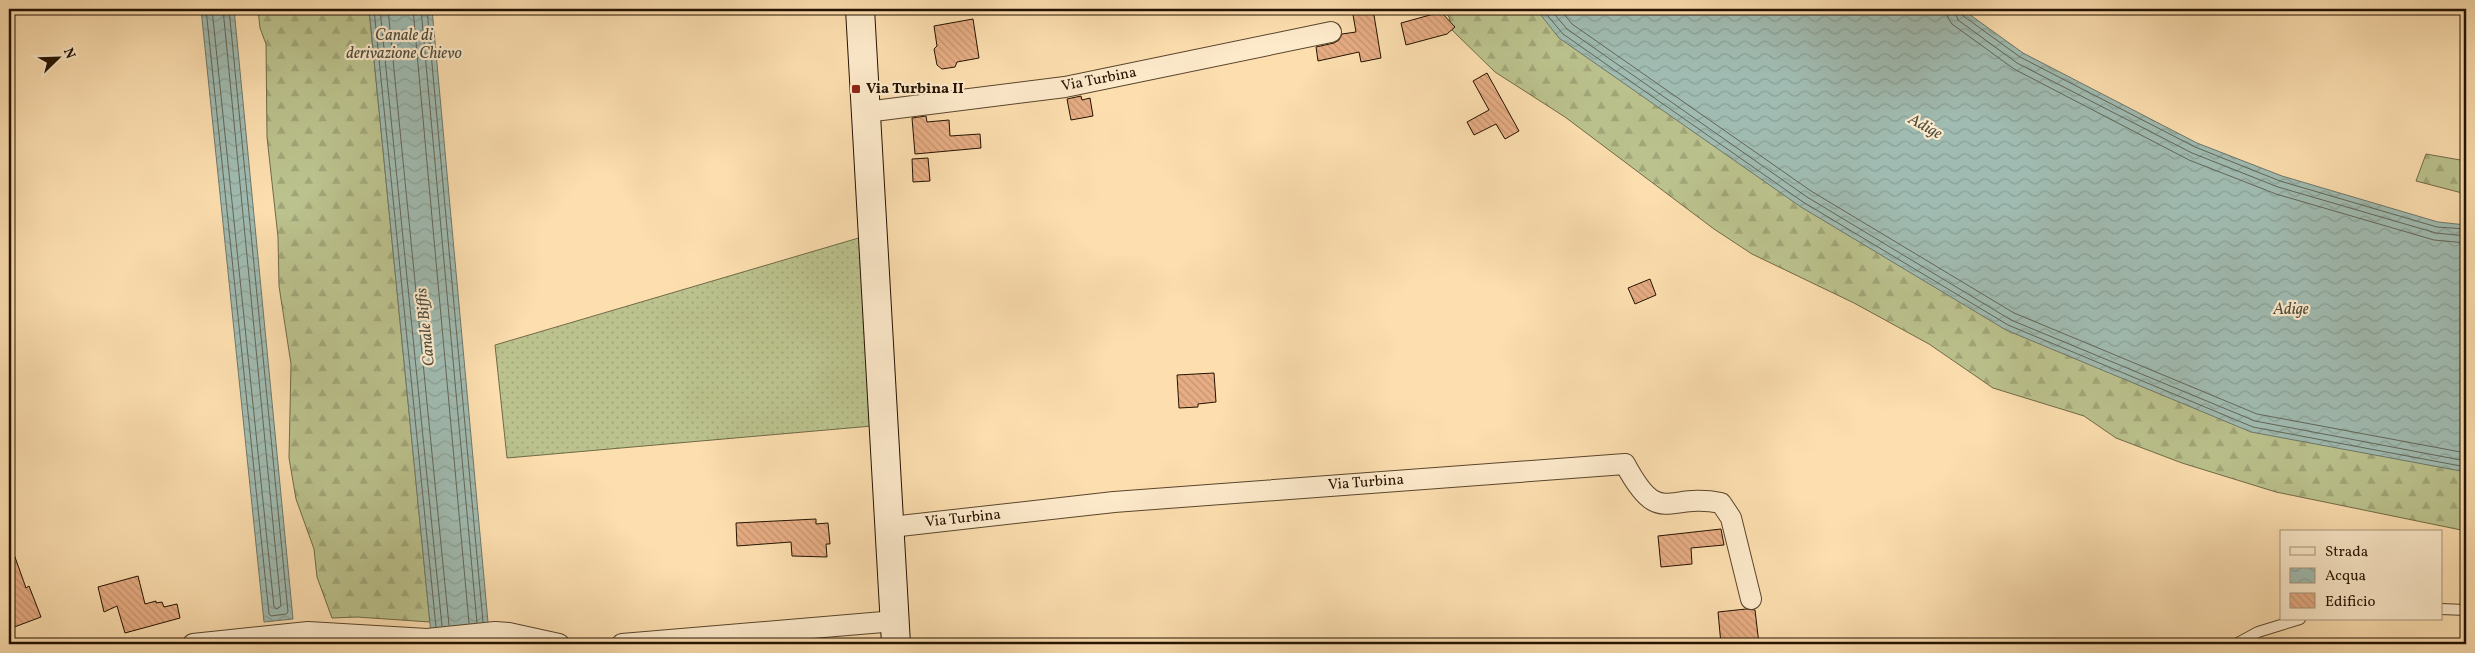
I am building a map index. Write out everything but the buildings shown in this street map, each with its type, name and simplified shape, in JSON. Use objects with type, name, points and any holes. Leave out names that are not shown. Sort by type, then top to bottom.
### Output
[{"type":"street","points":[[622,644],[896,633],[860,9]]},
{"type":"street","name":"Via Turbina","points":[[866,112],[1065,87],[1331,32]]},
{"type":"street","name":"Via Turbina","points":[[891,527],[1114,502],[1625,464],[1637,487],[1647,499],[1660,505],[1707,500],[1721,503],[1731,518],[1751,599]]},
{"type":"street","points":[[193,644],[308,632],[427,638],[509,632],[559,644]]},
{"type":"lane","points":[[2442,609],[2466,610]]},
{"type":"lane","points":[[2236,644],[2258,632],[2297,620]]},
{"type":"green space","points":[[258,9],[369,9],[430,622],[357,617],[332,618],[317,577],[314,549],[296,499],[289,458],[291,364],[279,286],[278,237],[267,137],[266,44],[260,28]]},
{"type":"green space","points":[[1442,9],[1576,9],[2466,434],[2466,531],[2276,492],[2182,463],[2116,438],[2084,416],[1993,388],[1929,344],[1854,303],[1752,254],[1714,229],[1565,117],[1495,72],[1452,30],[1449,17]]},
{"type":"green space","points":[[2426,154],[2466,161],[2466,194],[2416,181]]},
{"type":"green space","points":[[862,237],[872,426],[507,458],[495,345]]},
{"type":"water","points":[[201,9],[234,9],[293,619],[264,622]]},
{"type":"water","name":"Canale di derivazione Chievo","points":[[369,9],[432,9],[490,644],[432,644]]},
{"type":"water","name":"Adige","points":[[1536,9],[1962,9],[2023,53],[2197,143],[2282,176],[2438,222],[2466,225],[2466,472],[2251,432],[2006,330],[1801,207],[1559,38]]},
{"type":"place","name":"Via Turbina II","points":[[856,89]]},
{"type":"water label","name":"Canale Biffis","points":[[426,327]]}]
